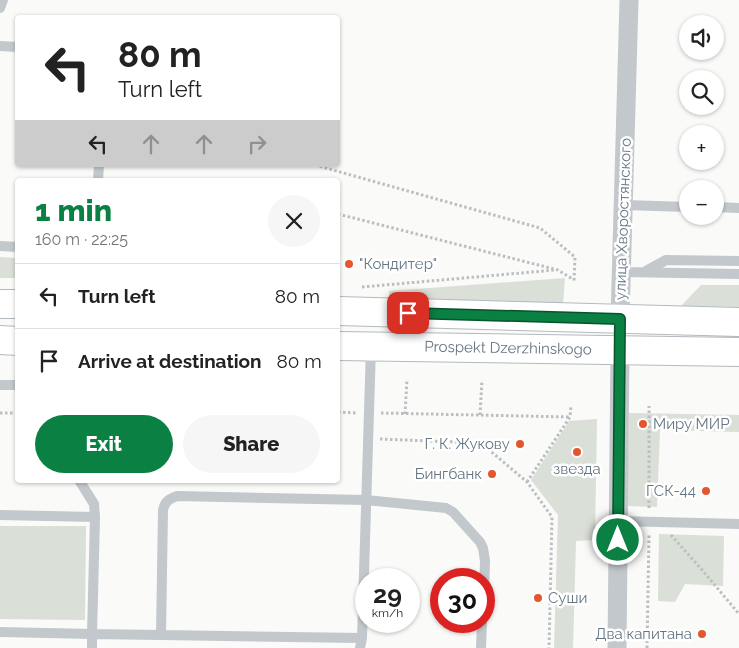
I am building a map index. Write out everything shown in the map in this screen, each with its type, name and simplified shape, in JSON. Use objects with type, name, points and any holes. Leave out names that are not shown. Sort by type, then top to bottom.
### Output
[{"type":"street","name":"улица Хворостянского","points":[[617,648],[620,319],[629,0]]},
{"type":"street","points":[[0,304],[15,304]]},
{"type":"street","name":"Prospekt Dzerzhinskogo","points":[[340,311],[739,322]]},
{"type":"street","points":[[371,312],[371,346]]},
{"type":"street","points":[[0,340],[15,340]]},
{"type":"street","name":"Prospekt Dzerzhinskogo","points":[[340,346],[739,352]]},
{"type":"lane","points":[[0,8],[3,0]]},
{"type":"lane","points":[[0,46],[15,47]]},
{"type":"lane","points":[[624,204],[679,206]]},
{"type":"lane","points":[[724,207],[739,208]]},
{"type":"lane","points":[[0,246],[15,247]]},
{"type":"lane","points":[[644,272],[666,260],[739,261]]},
{"type":"lane","points":[[622,272],[739,274]]},
{"type":"lane","points":[[0,632],[161,635],[361,643],[366,500],[374,413],[371,346]]},
{"type":"lane","points":[[0,385],[15,385]]},
{"type":"lane","points":[[81,483],[94,504],[95,516],[92,648]]},
{"type":"lane","points":[[161,635],[163,510],[165,503],[170,498],[177,496],[366,500],[438,506],[453,512],[480,542],[486,561],[486,568]]},
{"type":"lane","points":[[0,515],[95,516]]},
{"type":"lane","points":[[618,522],[739,524]]},
{"type":"lane","points":[[481,648],[482,633]]},
{"type":"path","points":[[322,167],[540,228],[576,257],[574,281],[558,270],[340,215]]},
{"type":"path","points":[[356,288],[558,270]]},
{"type":"path","points":[[405,414],[407,379]]},
{"type":"path","points":[[480,415],[482,380]]},
{"type":"path","points":[[527,482],[570,417],[571,406]]},
{"type":"path","points":[[647,648],[649,406]]},
{"type":"path","points":[[340,412],[570,417]]},
{"type":"path","points":[[0,413],[15,413]]},
{"type":"path","points":[[374,413],[378,439],[481,443],[527,482],[552,517],[549,648]]},
{"type":"path","points":[[667,531],[739,614]]},
{"type":"shaded area","points":[[0,257],[15,258],[15,278],[0,278]]},
{"type":"shaded area","points":[[565,278],[563,304],[389,300],[389,291]]},
{"type":"shaded area","points":[[701,285],[739,285],[739,307],[681,306]]},
{"type":"shaded area","points":[[629,413],[739,415],[739,432],[660,430],[657,507],[627,506]]},
{"type":"shaded area","points":[[597,419],[595,540],[576,541],[573,648],[554,648],[558,515],[531,480],[569,421]]},
{"type":"shaded area","points":[[0,526],[86,526],[85,620],[0,619]]},
{"type":"shaded area","points":[[659,534],[724,536],[723,586],[685,584],[675,602],[658,601]]},
{"type":"place","name":"\"Кондитер\"","points":[[349,264]]},
{"type":"place","name":"Миру МИР","points":[[643,424]]},
{"type":"place","name":"Г. К. Жукову","points":[[520,444]]},
{"type":"place","name":"звезда","points":[[577,452]]},
{"type":"place","name":"Бингбанк","points":[[492,474]]},
{"type":"place","name":"ГСК-44","points":[[706,491]]},
{"type":"place","name":"Суши","points":[[538,598]]},
{"type":"place","name":"Два капитана","points":[[702,634]]},
{"type":"route","points":[[408,313],[620,319],[618,540]]}]
